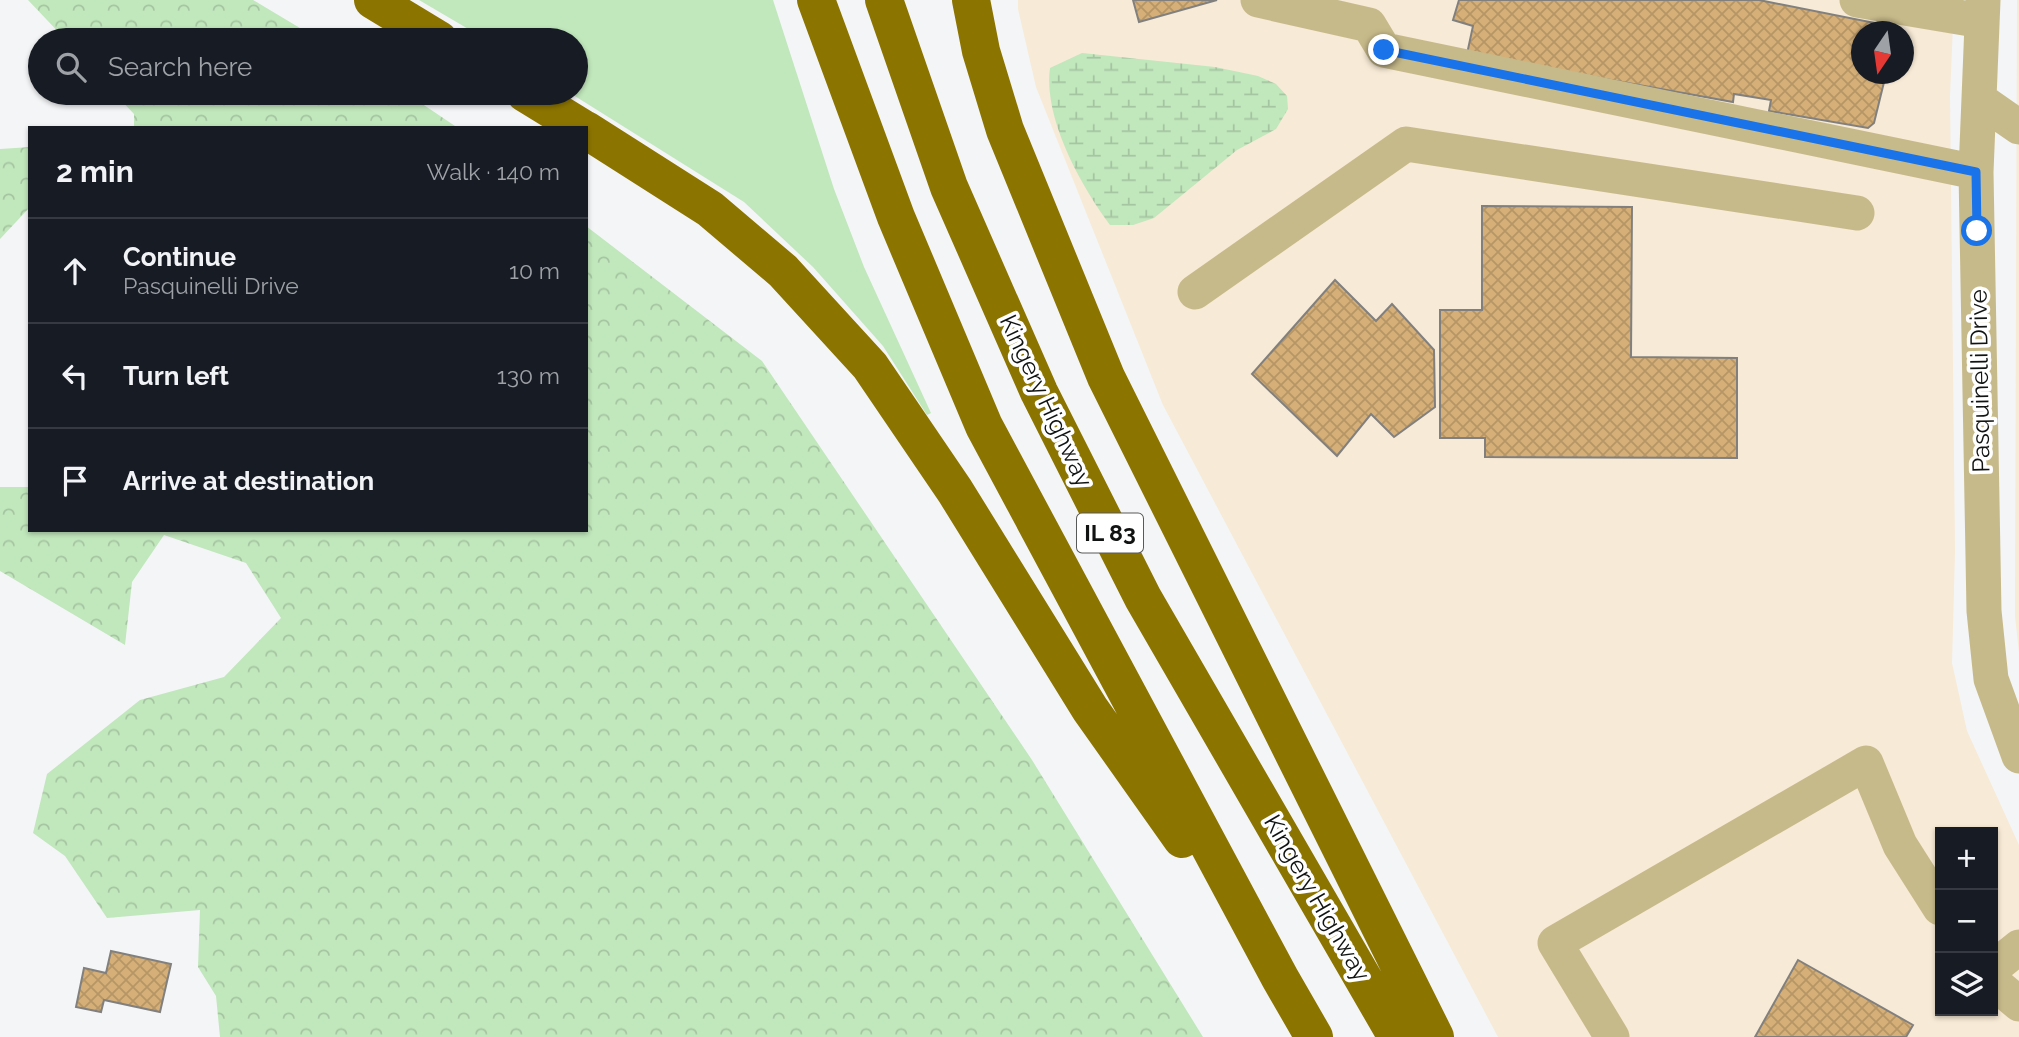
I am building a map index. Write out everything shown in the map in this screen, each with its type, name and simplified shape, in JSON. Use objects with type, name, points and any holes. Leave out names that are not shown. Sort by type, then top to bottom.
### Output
[{"type":"highway","points":[[373,0],[419,28]]},
{"type":"highway","name":"IL 83","points":[[816,0],[896,217],[984,426],[1314,1037]]},
{"type":"highway","name":"Kingery Highway","points":[[884,0],[949,187],[1045,405],[1143,598],[1397,1037]]},
{"type":"highway","points":[[971,0],[981,51],[1005,130],[1105,377],[1436,1037]]},
{"type":"highway","points":[[545,105],[579,126]]},
{"type":"highway","points":[[588,132],[710,209],[783,271],[870,366],[955,491],[1090,709],[1280,978]]},
{"type":"street","points":[[1258,0],[1371,12],[1384,50],[1976,172]]},
{"type":"street","points":[[1857,0],[1982,10]]},
{"type":"street","name":"Pasquinelli Drive","points":[[1982,10],[1976,172],[1984,611],[1991,679],[2019,756]]},
{"type":"street","points":[[1980,100],[2019,92]]},
{"type":"street","points":[[1980,100],[2019,127]]},
{"type":"street","points":[[1195,292],[1406,144],[1857,213]]},
{"type":"street","points":[[1612,1037],[1555,943],[1866,763],[1900,845],[1935,900]]},
{"type":"street","points":[[1998,964],[2019,947]]},
{"type":"street","points":[[1998,986],[2019,1004]]},
{"type":"shaded area","points":[[1018,0],[1954,0],[1950,96],[1955,551],[1952,663],[1967,731],[2019,845],[2019,1037],[1498,1037],[1163,405],[1036,87]]},
{"type":"shaded area","points":[[2019,0],[2019,652],[2015,616]]},
{"type":"green space","points":[[28,0],[253,0],[300,28],[55,28]]},
{"type":"green space","points":[[419,0],[773,0],[834,189],[864,267],[931,413],[927,415],[883,346],[813,267],[744,202],[588,104],[588,28],[467,28]]},
{"type":"green space","points":[[1082,53],[1215,67],[1258,76],[1276,84],[1287,96],[1288,109],[1276,129],[1237,150],[1154,218],[1133,225],[1110,225],[1087,191],[1066,151],[1052,108],[1050,68]]},
{"type":"green space","points":[[125,105],[424,105],[455,126],[134,126],[134,114]]},
{"type":"green space","points":[[28,147],[28,209],[0,239],[0,149]]},
{"type":"green space","points":[[588,228],[762,361],[1032,760],[1203,1037],[220,1037],[216,996],[198,967],[200,910],[107,918],[65,856],[33,833],[47,774],[140,700],[224,677],[281,618],[246,563],[164,535],[132,582],[125,645],[0,571],[0,487],[28,487],[28,532],[588,532]]},
{"type":"building","points":[[1133,0],[1217,0],[1139,22]]},
{"type":"building","points":[[1459,0],[1759,0],[1865,21],[1851,21],[1851,84],[1884,84],[1874,123],[1868,128],[1769,111],[1771,100],[1734,94],[1733,102],[1467,54],[1473,26],[1453,20]]},
{"type":"building","points":[[1482,206],[1632,207],[1631,357],[1737,358],[1737,458],[1485,457],[1485,438],[1440,438],[1440,310],[1482,310]]},
{"type":"building","points":[[1335,280],[1376,321],[1392,304],[1434,350],[1435,407],[1394,437],[1371,414],[1337,456],[1252,374]]},
{"type":"building","points":[[111,951],[171,964],[160,1012],[104,1000],[101,1012],[76,1007],[84,968],[106,973]]},
{"type":"building","points":[[1798,960],[1913,1025],[1906,1037],[1755,1037]]},
{"type":"route","points":[[1384,50],[1976,172],[1977,231]]}]
